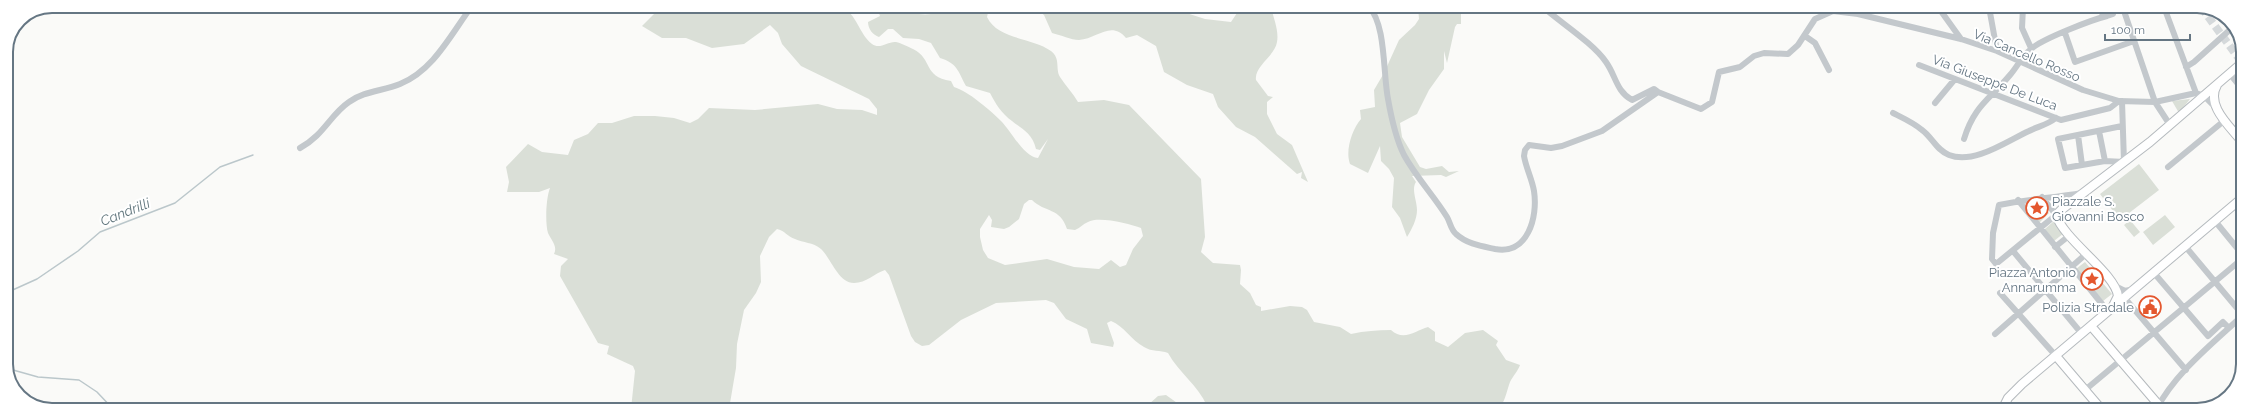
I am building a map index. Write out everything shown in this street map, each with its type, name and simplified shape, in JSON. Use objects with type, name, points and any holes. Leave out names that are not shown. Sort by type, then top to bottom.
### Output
[{"type":"main road","points":[[2112,308],[2118,296],[2113,285],[2058,221],[2056,215],[2170,125],[2194,104],[2200,94],[2219,83],[2236,68]]},
{"type":"main road","points":[[2219,83],[2214,94],[2213,105],[2236,134]]},
{"type":"main road","points":[[2006,403],[2015,391],[2236,203]]},
{"type":"main road","points":[[2091,326],[2155,403]]},
{"type":"main road","points":[[2056,356],[2096,403]]},
{"type":"street","points":[[300,148],[320,134],[347,103],[359,96],[402,83],[422,69],[438,55],[467,13]]},
{"type":"street","points":[[1375,13],[1378,26],[1388,99],[1399,146],[1411,168],[1448,218],[1454,233],[1472,244],[1507,250],[1522,243],[1529,231],[1535,212],[1534,191],[1524,156],[1525,150],[1529,145],[1551,148],[1562,146],[1602,131],[1658,92]]},
{"type":"street","points":[[1550,13],[1593,48],[1606,61],[1616,84],[1626,96],[1632,100],[1648,90],[1654,89],[1701,109],[1712,102],[1719,72],[1740,67],[1754,56],[1764,53],[1788,54],[1805,36],[1815,43],[1829,70]]},
{"type":"street","name":"Via Cancello Rosso","points":[[1805,36],[1815,19],[1828,13]]},
{"type":"street","name":"Via Cancello Rosso","points":[[1850,13],[1961,39],[1996,51],[2083,90],[2121,101]]},
{"type":"street","points":[[1942,13],[1961,39]]},
{"type":"street","points":[[1989,13],[1996,51]]},
{"type":"street","points":[[2023,13],[2022,28],[2031,48]]},
{"type":"street","points":[[2088,21],[2095,13]]},
{"type":"street","points":[[2102,13],[2107,16]]},
{"type":"street","points":[[1964,139],[1969,122],[1979,106],[2010,75],[2031,48],[2088,21],[2112,13]]},
{"type":"street","points":[[2125,13],[2155,102],[2170,125]]},
{"type":"street","points":[[2166,13],[2186,67],[2200,94],[2213,105]]},
{"type":"street","points":[[2186,67],[2194,62],[2229,30]]},
{"type":"street","points":[[2065,33],[2075,62],[2134,41]]},
{"type":"street","name":"Via Giuseppe De Luca","points":[[1919,65],[2061,120],[2110,108],[2121,101],[2155,102]]},
{"type":"street","points":[[2230,74],[2236,81]]},
{"type":"street","points":[[1936,103],[1955,79]]},
{"type":"street","points":[[2155,102],[2200,94]]},
{"type":"street","points":[[2121,101],[2124,162],[2105,161],[2064,168],[2058,139],[2122,126]]},
{"type":"street","points":[[2194,104],[2202,101],[2213,105]]},
{"type":"street","points":[[1893,113],[1923,130],[1938,148],[1949,155],[1961,157],[1987,152],[2030,130],[2048,125],[2056,118]]},
{"type":"street","points":[[2168,167],[2225,120]]},
{"type":"street","points":[[2099,131],[2105,161]]},
{"type":"street","points":[[2078,135],[2082,165]]},
{"type":"street","points":[[2042,197],[2056,215],[1996,264],[1992,259],[1992,239],[1999,205],[2018,200],[2042,197],[2082,193]]},
{"type":"street","points":[[2018,200],[2102,304]]},
{"type":"street","points":[[2215,221],[2236,247]]},
{"type":"street","points":[[2055,247],[2069,234]]},
{"type":"street","points":[[2186,246],[2236,308]]},
{"type":"street","points":[[2013,251],[2082,334]]},
{"type":"street","points":[[1995,334],[2086,254]]},
{"type":"street","points":[[2085,390],[2236,264]]},
{"type":"street","points":[[2154,273],[2208,336],[2223,322],[2229,328]]},
{"type":"street","points":[[2113,285],[2125,291],[2136,288]]},
{"type":"street","points":[[2113,285],[2186,370]]},
{"type":"street","points":[[2000,293],[2056,356]]},
{"type":"street","points":[[2163,403],[2186,370],[2236,321]]},
{"type":"shaded area","points":[[655,13],[850,13],[864,35],[872,44],[875,46],[881,46],[896,42],[903,44],[919,53],[924,58],[932,72],[942,79],[951,81],[954,87],[966,92],[985,106],[1005,125],[1018,143],[1028,153],[1033,157],[1038,158],[1048,139],[1040,150],[1036,149],[1030,135],[1002,112],[990,93],[966,86],[954,65],[940,58],[931,43],[919,39],[903,38],[893,29],[888,29],[879,37],[871,31],[868,25],[868,22],[880,16],[879,13],[988,13],[987,17],[999,30],[1043,46],[1051,51],[1056,57],[1060,77],[1078,102],[1104,100],[1129,105],[1201,179],[1205,237],[1201,252],[1213,263],[1240,265],[1240,284],[1250,293],[1256,305],[1261,307],[1261,311],[1290,306],[1302,307],[1307,310],[1314,322],[1340,327],[1351,334],[1391,330],[1401,335],[1405,335],[1428,327],[1435,332],[1435,341],[1448,347],[1465,333],[1483,330],[1498,341],[1496,345],[1506,360],[1520,365],[1510,382],[1502,403],[1205,403],[1194,385],[1177,367],[1168,353],[1150,350],[1144,347],[1135,341],[1120,326],[1111,321],[1107,323],[1114,343],[1113,347],[1091,343],[1087,329],[1066,319],[1054,303],[1046,300],[996,303],[961,320],[929,345],[922,346],[915,342],[911,336],[889,275],[885,270],[858,283],[848,282],[839,275],[821,249],[815,245],[793,238],[777,229],[769,237],[760,256],[761,282],[756,293],[744,310],[737,344],[736,368],[730,403],[632,403],[635,371],[633,366],[607,354],[609,346],[598,343],[560,276],[561,266],[568,259],[554,254],[555,246],[548,233],[546,210],[550,188],[539,192],[507,192],[509,182],[506,167],[528,144],[542,152],[568,155],[574,140],[588,134],[598,123],[612,123],[634,116],[674,118],[690,123],[698,119],[709,108],[755,110],[818,104],[837,109],[862,110],[877,115],[877,109],[869,99],[801,66],[782,44],[778,33],[770,25],[744,44],[712,48],[686,38],[662,38],[642,26]],"holes":[[[1029,200],[1032,200],[1052,211],[1060,217],[1067,229],[1075,230],[1093,220],[1107,220],[1141,228],[1143,236],[1133,249],[1126,265],[1120,267],[1111,260],[1099,269],[1074,267],[1047,259],[1005,265],[988,258],[983,250],[980,229],[989,215],[992,220],[991,227],[1004,229],[1019,219],[1024,204]]]},
{"type":"shaded area","points":[[1041,13],[1186,13],[1205,19],[1231,22],[1237,13],[1272,13],[1277,29],[1277,42],[1273,52],[1258,70],[1256,80],[1268,96],[1273,97],[1267,102],[1267,114],[1277,134],[1292,145],[1308,182],[1301,178],[1302,172],[1297,174],[1255,137],[1236,127],[1218,107],[1213,94],[1187,85],[1164,72],[1156,46],[1137,35],[1126,38],[1120,33],[1109,30],[1086,39],[1073,39],[1052,33],[1044,15]]},
{"type":"shaded area","points":[[1418,13],[1462,13],[1461,24],[1457,24],[1455,27],[1447,63],[1444,51],[1444,69],[1429,90],[1417,114],[1400,123],[1402,137],[1420,167],[1426,169],[1442,166],[1449,172],[1459,171],[1446,177],[1441,175],[1412,176],[1416,182],[1414,192],[1417,213],[1414,224],[1407,237],[1400,218],[1392,207],[1394,178],[1389,169],[1381,161],[1380,146],[1368,173],[1350,164],[1348,153],[1352,134],[1361,119],[1360,110],[1375,107],[1374,90],[1384,73],[1399,40],[1415,25],[1419,19]]},
{"type":"shaded area","points":[[2190,99],[2179,113],[2172,101]]},
{"type":"shaded area","points":[[2139,164],[2159,190],[2120,220],[2100,194]]},
{"type":"shaded area","points":[[2034,203],[2042,203],[2049,213],[2039,223],[2027,207]]},
{"type":"shaded area","points":[[2165,215],[2175,227],[2153,245],[2143,232]]},
{"type":"shaded area","points":[[2130,220],[2140,232],[2134,237],[2124,225]]},
{"type":"shaded area","points":[[2054,221],[2064,233],[2054,241],[2045,229]]},
{"type":"shaded area","points":[[2085,262],[2112,294],[2103,301],[2076,269]]},
{"type":"shaded area","points":[[1166,395],[1177,403],[1150,403],[1158,396]]},
{"type":"waterway","name":"Candrilli","points":[[13,290],[37,279],[78,251],[100,232],[175,203],[220,167],[253,155]]},
{"type":"waterway","points":[[14,370],[38,377],[79,380],[97,392],[107,403]]},
{"type":"tunnel","points":[[2206,14],[2236,54]]},
{"type":"place","name":"Piazzale S. Giovanni Bosco","points":[[2037,208]]},
{"type":"place","name":"Piazza Antonio Annarumma","points":[[2092,279]]},
{"type":"place","name":"Polizia Stradale","points":[[2150,307]]}]
